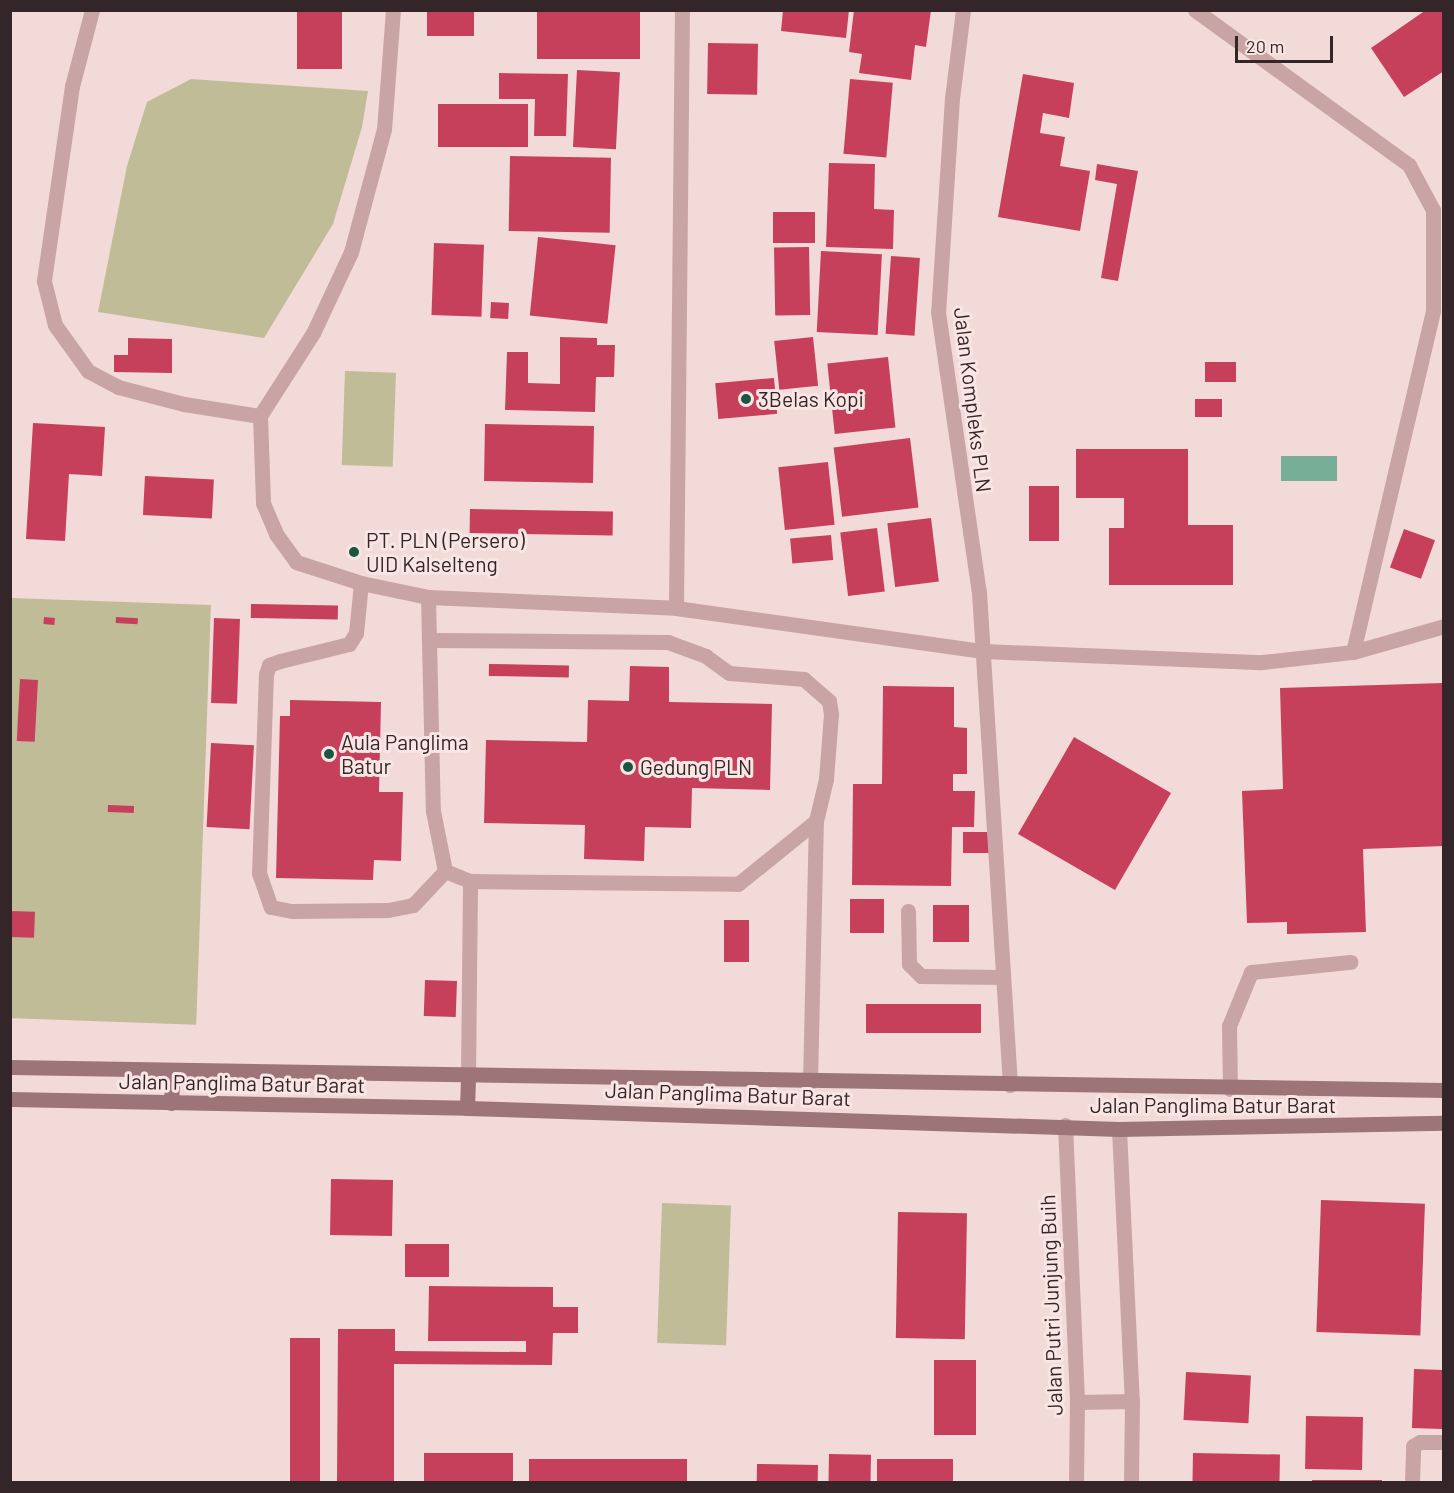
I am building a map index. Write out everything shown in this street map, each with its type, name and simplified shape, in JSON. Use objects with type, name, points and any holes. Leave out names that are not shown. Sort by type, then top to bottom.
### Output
[{"type":"main road","name":"Jalan Panglima Batur Barat","points":[[10,1067],[1230,1089],[1443,1090]]},
{"type":"main road","points":[[171,1103],[173,1070]]},
{"type":"main road","points":[[467,1108],[468,1076]]},
{"type":"main road","name":"Jalan Panglima Batur Barat","points":[[10,1099],[467,1108],[1065,1125],[1119,1129],[1443,1123]]},
{"type":"street","points":[[92,10],[72,86],[44,281],[55,325],[88,371],[118,387],[184,404],[260,416]]},
{"type":"street","points":[[393,10],[384,129],[351,252],[313,333],[260,416],[263,503],[276,534],[296,562],[361,583],[428,597],[676,608],[983,651],[1262,662],[1353,652],[1443,626]]},
{"type":"street","points":[[676,608],[682,10]]},
{"type":"street","name":"Jalan Kompleks PLN","points":[[963,10],[952,98],[938,312],[979,592],[1010,1085]]},
{"type":"street","points":[[1195,10],[1409,165],[1433,210],[1433,310],[1353,652]]},
{"type":"street","points":[[361,583],[356,633],[349,644],[269,665],[266,674],[259,873],[271,907],[292,911],[388,910],[413,905],[444,871]]},
{"type":"street","points":[[428,597],[432,811],[444,871]]},
{"type":"street","points":[[429,640],[668,642],[706,656],[729,673],[804,680],[829,701],[831,714],[826,779],[816,821],[810,1082]]},
{"type":"street","points":[[444,871],[470,880],[738,884],[816,821]]},
{"type":"street","points":[[468,1076],[470,880]]},
{"type":"street","points":[[908,911],[909,964],[921,976],[1003,977]]},
{"type":"street","points":[[1230,1089],[1229,1026],[1251,972],[1350,962]]},
{"type":"street","name":"Jalan Putri Junjung Buih","points":[[1065,1125],[1077,1402],[1076,1482]]},
{"type":"street","points":[[1119,1129],[1132,1401],[1131,1482]]},
{"type":"street","points":[[1077,1402],[1132,1401]]},
{"type":"street","points":[[1412,1482],[1412,1453],[1420,1442],[1443,1442]]},
{"type":"shaded area","points":[[191,79],[368,91],[362,127],[333,224],[264,338],[98,312],[127,166],[147,102]]},
{"type":"shaded area","points":[[345,371],[396,373],[393,467],[342,465]]},
{"type":"shaded area","points":[[1281,456],[1337,456],[1337,481],[1281,481]]},
{"type":"shaded area","points":[[11,598],[211,605],[196,1025],[10,1018]]},
{"type":"shaded area","points":[[662,1203],[731,1205],[726,1345],[657,1343]]},
{"type":"building","points":[[297,10],[342,10],[342,69],[297,69]]},
{"type":"building","points":[[427,10],[474,10],[474,36],[427,36]]},
{"type":"building","points":[[537,10],[640,10],[640,59],[537,59]]},
{"type":"building","points":[[783,10],[849,10],[846,38],[781,31]]},
{"type":"building","points":[[854,10],[931,10],[926,47],[915,45],[911,80],[859,73],[862,54],[849,52]]},
{"type":"building","points":[[1426,10],[1444,10],[1444,71],[1404,97],[1371,48]]},
{"type":"building","points":[[708,43],[758,44],[757,95],[707,94]]},
{"type":"building","points":[[577,70],[620,72],[616,149],[573,147]]},
{"type":"building","points":[[499,73],[568,74],[566,136],[534,136],[535,99],[499,99]]},
{"type":"building","points":[[1023,74],[1074,83],[1069,118],[1043,113],[1040,133],[1065,137],[1060,166],[1090,171],[1080,231],[998,217]]},
{"type":"building","points":[[850,79],[893,83],[886,157],[843,154]]},
{"type":"building","points":[[438,104],[528,104],[528,147],[438,147]]},
{"type":"building","points":[[510,156],[611,158],[610,233],[509,231]]},
{"type":"building","points":[[829,163],[875,164],[874,209],[894,210],[893,249],[826,247]]},
{"type":"building","points":[[1097,164],[1138,171],[1118,281],[1101,278],[1117,184],[1095,180]]},
{"type":"building","points":[[773,212],[815,212],[815,243],[773,243]]},
{"type":"building","points":[[538,237],[616,245],[607,324],[530,316]]},
{"type":"building","points":[[434,243],[484,245],[481,317],[431,315]]},
{"type":"building","points":[[809,247],[810,315],[775,316],[774,248]]},
{"type":"building","points":[[821,251],[882,254],[878,335],[817,332]]},
{"type":"building","points":[[891,256],[920,258],[914,336],[886,334]]},
{"type":"building","points":[[491,302],[509,303],[508,319],[490,318]]},
{"type":"building","points":[[560,337],[597,338],[597,345],[615,345],[614,377],[596,377],[595,412],[505,410],[507,352],[528,352],[528,383],[560,384]]},
{"type":"building","points":[[813,337],[818,386],[779,390],[774,341]]},
{"type":"building","points":[[128,338],[172,339],[172,373],[114,372],[114,355],[128,355]]},
{"type":"building","points":[[888,357],[895,428],[835,434],[827,363]]},
{"type":"building","points":[[1205,362],[1236,362],[1236,382],[1205,382]]},
{"type":"building","name":"3Belas Kopi","points":[[774,378],[777,414],[718,419],[715,383]]},
{"type":"building","points":[[1195,399],[1222,399],[1222,417],[1195,417]]},
{"type":"building","points":[[33,423],[105,427],[102,476],[69,474],[65,541],[26,539]]},
{"type":"building","points":[[485,424],[594,426],[593,483],[484,481]]},
{"type":"building","points":[[910,438],[919,507],[842,517],[834,447]]},
{"type":"building","points":[[1076,449],[1188,449],[1188,525],[1233,525],[1233,585],[1109,585],[1109,528],[1124,528],[1124,498],[1076,498]]},
{"type":"building","points":[[828,462],[835,525],[785,530],[778,467]]},
{"type":"building","points":[[145,476],[214,480],[212,519],[143,515]]},
{"type":"building","points":[[1029,486],[1059,486],[1059,541],[1029,541]]},
{"type":"building","points":[[470,509],[613,511],[613,535],[470,533]]},
{"type":"building","points":[[931,518],[939,582],[895,587],[887,523]]},
{"type":"building","points":[[877,528],[885,592],[848,596],[840,533]]},
{"type":"building","points":[[1404,529],[1435,540],[1421,579],[1390,568]]},
{"type":"building","points":[[831,535],[833,560],[792,563],[790,539]]},
{"type":"building","points":[[251,604],[338,606],[338,620],[251,618]]},
{"type":"building","points":[[44,617],[55,618],[54,625],[43,624]]},
{"type":"building","points":[[116,617],[138,618],[138,624],[116,623]]},
{"type":"building","points":[[214,618],[240,619],[237,704],[211,703]]},
{"type":"building","points":[[489,664],[569,665],[569,677],[489,676]]},
{"type":"building","name":"Gedung PLN","points":[[630,666],[669,667],[669,702],[772,704],[770,790],[692,788],[691,828],[645,827],[644,861],[584,859],[585,825],[484,823],[486,740],[587,742],[588,700],[629,701]]},
{"type":"building","points":[[20,679],[38,680],[35,742],[17,741]]},
{"type":"building","points":[[1443,683],[1444,846],[1363,849],[1366,932],[1287,934],[1287,922],[1247,923],[1242,791],[1283,789],[1280,688]]},
{"type":"building","points":[[883,686],[954,687],[954,727],[967,728],[967,774],[953,774],[953,791],[975,791],[974,827],[952,827],[951,886],[852,885],[853,784],[882,784]]},
{"type":"building","name":"Aula Panglima Batur","points":[[290,700],[381,702],[379,792],[403,792],[401,861],[374,860],[373,880],[276,878],[280,716],[290,716]]},
{"type":"building","points":[[1074,737],[1171,793],[1115,890],[1018,834]]},
{"type":"building","points":[[211,743],[254,745],[250,829],[207,827]]},
{"type":"building","points":[[108,805],[134,806],[134,813],[108,812]]},
{"type":"building","points":[[963,832],[990,832],[990,853],[963,853]]},
{"type":"building","points":[[850,899],[884,899],[884,933],[850,933]]},
{"type":"building","points":[[933,905],[969,905],[969,942],[933,942]]},
{"type":"building","points":[[10,911],[35,912],[34,938],[10,937]]},
{"type":"building","points":[[724,920],[749,920],[749,962],[724,962]]},
{"type":"building","points":[[425,980],[457,981],[456,1017],[424,1016]]},
{"type":"building","points":[[866,1004],[981,1004],[981,1033],[866,1033]]},
{"type":"building","points":[[331,1179],[393,1180],[392,1236],[330,1235]]},
{"type":"building","points":[[1321,1200],[1425,1204],[1420,1336],[1316,1332]]},
{"type":"building","points":[[898,1212],[967,1213],[965,1339],[896,1338]]},
{"type":"building","points":[[405,1244],[449,1244],[449,1277],[405,1277]]},
{"type":"building","points":[[429,1286],[553,1287],[553,1307],[578,1307],[578,1333],[553,1333],[552,1365],[394,1364],[394,1482],[337,1482],[338,1329],[395,1329],[395,1351],[526,1352],[526,1341],[428,1341]]},
{"type":"building","points":[[290,1338],[320,1338],[320,1482],[290,1482]]},
{"type":"building","points":[[934,1360],[976,1360],[976,1435],[934,1435]]},
{"type":"building","points":[[1414,1369],[1444,1370],[1442,1429],[1412,1428]]},
{"type":"building","points":[[1186,1372],[1251,1375],[1248,1423],[1183,1420]]},
{"type":"building","points":[[1306,1416],[1363,1417],[1362,1470],[1305,1469]]},
{"type":"building","points":[[424,1453],[513,1453],[513,1482],[424,1482]]},
{"type":"building","points":[[1193,1453],[1280,1455],[1280,1482],[1192,1482]]},
{"type":"building","points":[[829,1454],[871,1455],[871,1482],[829,1482]]},
{"type":"building","points":[[529,1459],[687,1459],[687,1482],[529,1482]]},
{"type":"building","points":[[877,1459],[953,1459],[953,1482],[877,1482]]},
{"type":"building","points":[[757,1464],[818,1465],[818,1482],[757,1482]]},
{"type":"building","points":[[1312,1480],[1382,1480],[1382,1482],[1312,1482]]},
{"type":"place","name":"3Belas Kopi","points":[[746,399]]},
{"type":"place","name":"PT. PLN (Persero) UID Kalselteng","points":[[354,552]]},
{"type":"place","name":"Aula Panglima Batur","points":[[329,754]]},
{"type":"place","name":"Gedung PLN","points":[[628,767]]}]
